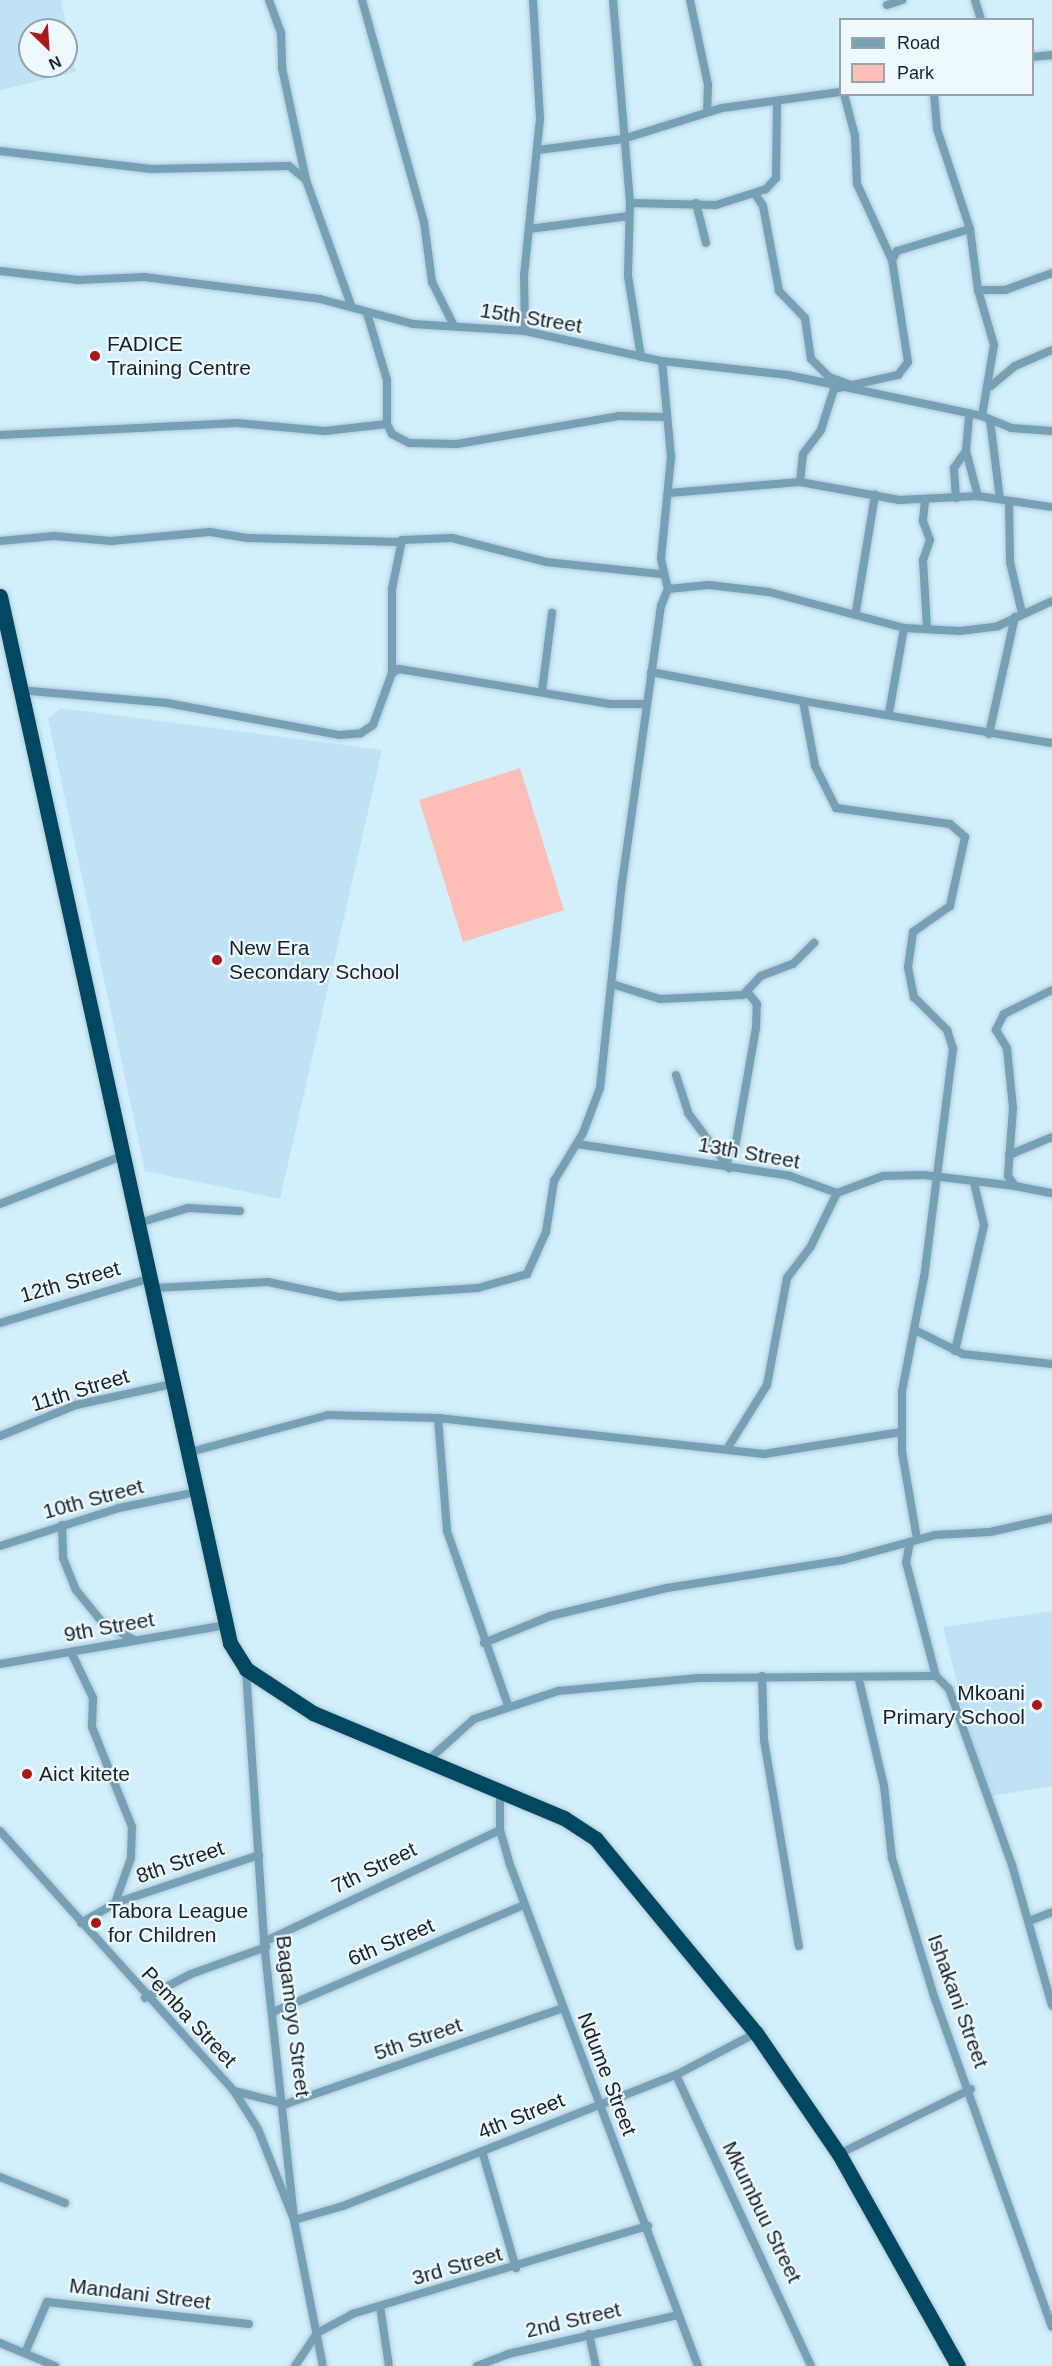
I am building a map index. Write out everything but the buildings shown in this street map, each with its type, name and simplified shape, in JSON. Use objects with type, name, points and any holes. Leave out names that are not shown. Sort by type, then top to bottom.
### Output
[{"type":"highway","points":[[0,596],[122,1156],[153,1283],[172,1384],[190,1452],[196,1492],[225,1625],[246,1668],[313,1713],[564,1818],[596,1839],[756,2033],[839,2154],[958,2366]]},
{"type":"street","points":[[269,0],[281,33],[282,68],[306,180],[351,305]]},
{"type":"street","points":[[362,0],[424,222],[432,282],[453,324]]},
{"type":"street","points":[[525,331],[529,229],[538,150],[533,0]]},
{"type":"street","points":[[613,0],[630,203],[628,276],[641,357]]},
{"type":"street","points":[[690,0],[708,85],[707,112]]},
{"type":"street","points":[[887,5],[902,0]]},
{"type":"street","points":[[975,0],[980,18]]},
{"type":"street","points":[[1034,57],[1052,55]]},
{"type":"street","points":[[538,150],[623,139],[707,112],[839,93]]},
{"type":"street","points":[[800,482],[803,454],[821,430],[834,389],[848,384],[898,375],[908,362],[892,260],[857,184],[855,136],[843,96]]},
{"type":"street","points":[[933,96],[937,129],[970,229],[978,290],[994,345],[986,418],[1000,499]]},
{"type":"street","points":[[630,203],[716,205],[755,194],[776,178],[777,103]]},
{"type":"street","points":[[0,151],[151,169],[289,166],[306,180]]},
{"type":"street","points":[[755,194],[763,206],[779,291],[805,318],[811,360],[829,377],[848,384]]},
{"type":"street","points":[[696,204],[706,243]]},
{"type":"street","points":[[529,229],[629,216]]},
{"type":"street","points":[[892,260],[902,247],[970,229]]},
{"type":"street","name":"15th Street","points":[[0,271],[78,280],[162,279],[351,305],[367,313],[413,324],[453,324],[525,331],[662,361],[788,375],[834,389],[903,398],[969,416],[1052,432]]},
{"type":"street","points":[[978,290],[1005,290],[1052,273]]},
{"type":"street","points":[[367,313],[385,369],[387,423],[397,438],[431,446],[503,439],[619,416],[666,417]]},
{"type":"street","points":[[991,386],[1015,366],[1052,350]]},
{"type":"street","points":[[662,361],[669,493],[661,574],[668,589],[719,586],[856,611],[904,628],[978,630],[1052,601]]},
{"type":"street","points":[[969,416],[966,451],[978,496]]},
{"type":"street","points":[[0,435],[237,423],[325,431],[387,423]]},
{"type":"street","points":[[956,498],[954,468],[966,451]]},
{"type":"street","points":[[669,493],[757,482],[800,482],[925,501],[978,496],[1052,507]]},
{"type":"street","points":[[856,611],[875,495]]},
{"type":"street","points":[[925,501],[924,524],[930,540],[923,560],[927,628]]},
{"type":"street","points":[[989,734],[1019,615],[1010,562],[1009,502]]},
{"type":"street","points":[[0,541],[54,536],[111,541],[210,532],[399,542],[452,538],[546,562],[661,574]]},
{"type":"street","points":[[19,690],[167,703],[349,735],[373,725],[392,673],[392,589],[399,542]]},
{"type":"street","name":"12th Street","points":[[0,1323],[153,1283],[268,1282],[340,1297],[518,1280],[538,1256],[554,1181],[577,1144],[600,1088],[615,985],[646,704],[668,589]]},
{"type":"street","points":[[542,691],[552,613]]},
{"type":"street","points":[[889,713],[904,628]]},
{"type":"street","points":[[392,673],[409,668],[610,704],[646,704]]},
{"type":"street","points":[[651,672],[803,701],[889,713],[989,734],[1052,743]]},
{"type":"street","points":[[803,701],[815,766],[836,808],[950,824],[965,837],[950,906],[916,927],[908,967],[914,997],[947,1030],[953,1049],[901,1432],[914,1540],[906,1562],[936,1676],[949,1689],[1029,1921],[1052,2005]]},
{"type":"street","points":[[748,993],[760,976],[793,964],[814,944]]},
{"type":"street","points":[[615,985],[660,999],[748,993]]},
{"type":"street","points":[[1015,1186],[1008,1176],[1013,1129],[1007,1054],[996,1027],[1004,1014],[1052,990]]},
{"type":"street","points":[[676,1075],[688,1113],[727,1166],[735,1148],[756,1028],[757,1004],[748,993]]},
{"type":"street","points":[[1009,1155],[1052,1137]]},
{"type":"street","name":"13th Street","points":[[577,1144],[790,1176],[837,1193]]},
{"type":"street","points":[[0,1204],[122,1156]]},
{"type":"street","points":[[728,1449],[767,1385],[786,1278],[811,1246],[837,1193],[876,1177],[937,1176],[974,1184],[1015,1186],[1052,1193]]},
{"type":"street","points":[[955,1351],[983,1234],[974,1184]]},
{"type":"street","points":[[139,1223],[188,1208],[240,1211]]},
{"type":"street","points":[[915,1330],[955,1351],[1052,1364]]},
{"type":"street","name":"11th Street","points":[[0,1436],[76,1405],[172,1384]]},
{"type":"street","points":[[190,1452],[328,1415],[438,1418],[572,1437],[633,1437],[728,1449],[785,1453],[901,1432]]},
{"type":"street","points":[[438,1418],[447,1531],[484,1643],[508,1705]]},
{"type":"street","name":"10th Street","points":[[0,1546],[62,1525],[196,1492]]},
{"type":"street","points":[[484,1643],[550,1616],[667,1588],[843,1560],[914,1540],[997,1531],[1052,1518]]},
{"type":"street","points":[[62,1525],[63,1558],[76,1590],[102,1622],[134,1640]]},
{"type":"street","name":"9th Street","points":[[0,1664],[225,1625]]},
{"type":"street","points":[[71,1652],[93,1698],[92,1727],[133,1834],[126,1879],[115,1903]]},
{"type":"street","name":"Bagamoyo Street","points":[[246,1668],[265,1945],[286,2104],[294,2220],[323,2366]]},
{"type":"street","points":[[426,1761],[474,1719],[508,1705],[609,1683],[762,1676],[859,1680],[936,1676]]},
{"type":"street","points":[[762,1676],[764,1740],[799,1946]]},
{"type":"street","name":"Ishakani Street","points":[[859,1680],[884,1786],[892,1858],[934,1996],[971,2089],[1052,2327]]},
{"type":"street","name":"Ndume Street","points":[[500,1791],[500,1830],[524,1905],[598,2105],[648,2226],[698,2366]]},
{"type":"street","name":"7th Street","points":[[145,1998],[265,1945],[500,1830]]},
{"type":"street","name":"Pemba Street","points":[[0,1831],[145,1998],[234,2091],[258,2129],[294,2220]]},
{"type":"street","name":"8th Street","points":[[81,1923],[115,1903],[259,1855]]},
{"type":"street","name":"6th Street","points":[[273,2013],[524,1905]]},
{"type":"street","points":[[1029,1921],[1052,1912]]},
{"type":"street","name":"5th Street","points":[[286,2104],[563,2008]]},
{"type":"street","name":"4th Street","points":[[294,2220],[483,2151],[676,2074],[756,2033]]},
{"type":"street","name":"Mkumbuu Street","points":[[676,2074],[812,2366]]},
{"type":"street","points":[[839,2154],[971,2089]]},
{"type":"street","points":[[234,2091],[286,2104]]},
{"type":"street","points":[[483,2151],[516,2268]]},
{"type":"street","points":[[0,2176],[66,2203]]},
{"type":"street","name":"3rd Street","points":[[317,2333],[380,2306],[516,2268],[648,2226]]},
{"type":"street","name":"Mandani Street","points":[[25,2353],[33,2322],[47,2302],[249,2324]]},
{"type":"street","points":[[380,2306],[389,2366]]},
{"type":"street","name":"2nd Street","points":[[477,2366],[590,2334],[678,2315]]},
{"type":"street","points":[[295,2366],[317,2333]]},
{"type":"street","points":[[590,2334],[596,2366]]},
{"type":"street","points":[[0,2343],[55,2366]]},
{"type":"shaded area","points":[[0,0],[61,0],[65,18],[18,18],[18,78],[51,78],[0,90]]},
{"type":"shaded area","name":"New Era Secondary School","points":[[60,708],[382,750],[280,1199],[145,1171],[48,719]]},
{"type":"shaded area","points":[[1052,1611],[1052,1786],[985,1797],[943,1627]]},
{"type":"green space","points":[[520,768],[564,910],[463,942],[419,800]]},
{"type":"place","name":"FADICE Training Centre","points":[[95,356]]},
{"type":"place","name":"New Era Secondary School","points":[[217,960]]},
{"type":"place","name":"Mkoani Primary School","points":[[1037,1705]]},
{"type":"place","name":"Aict kitete","points":[[27,1774]]},
{"type":"place","name":"Tabora League for Children","points":[[96,1923]]}]
